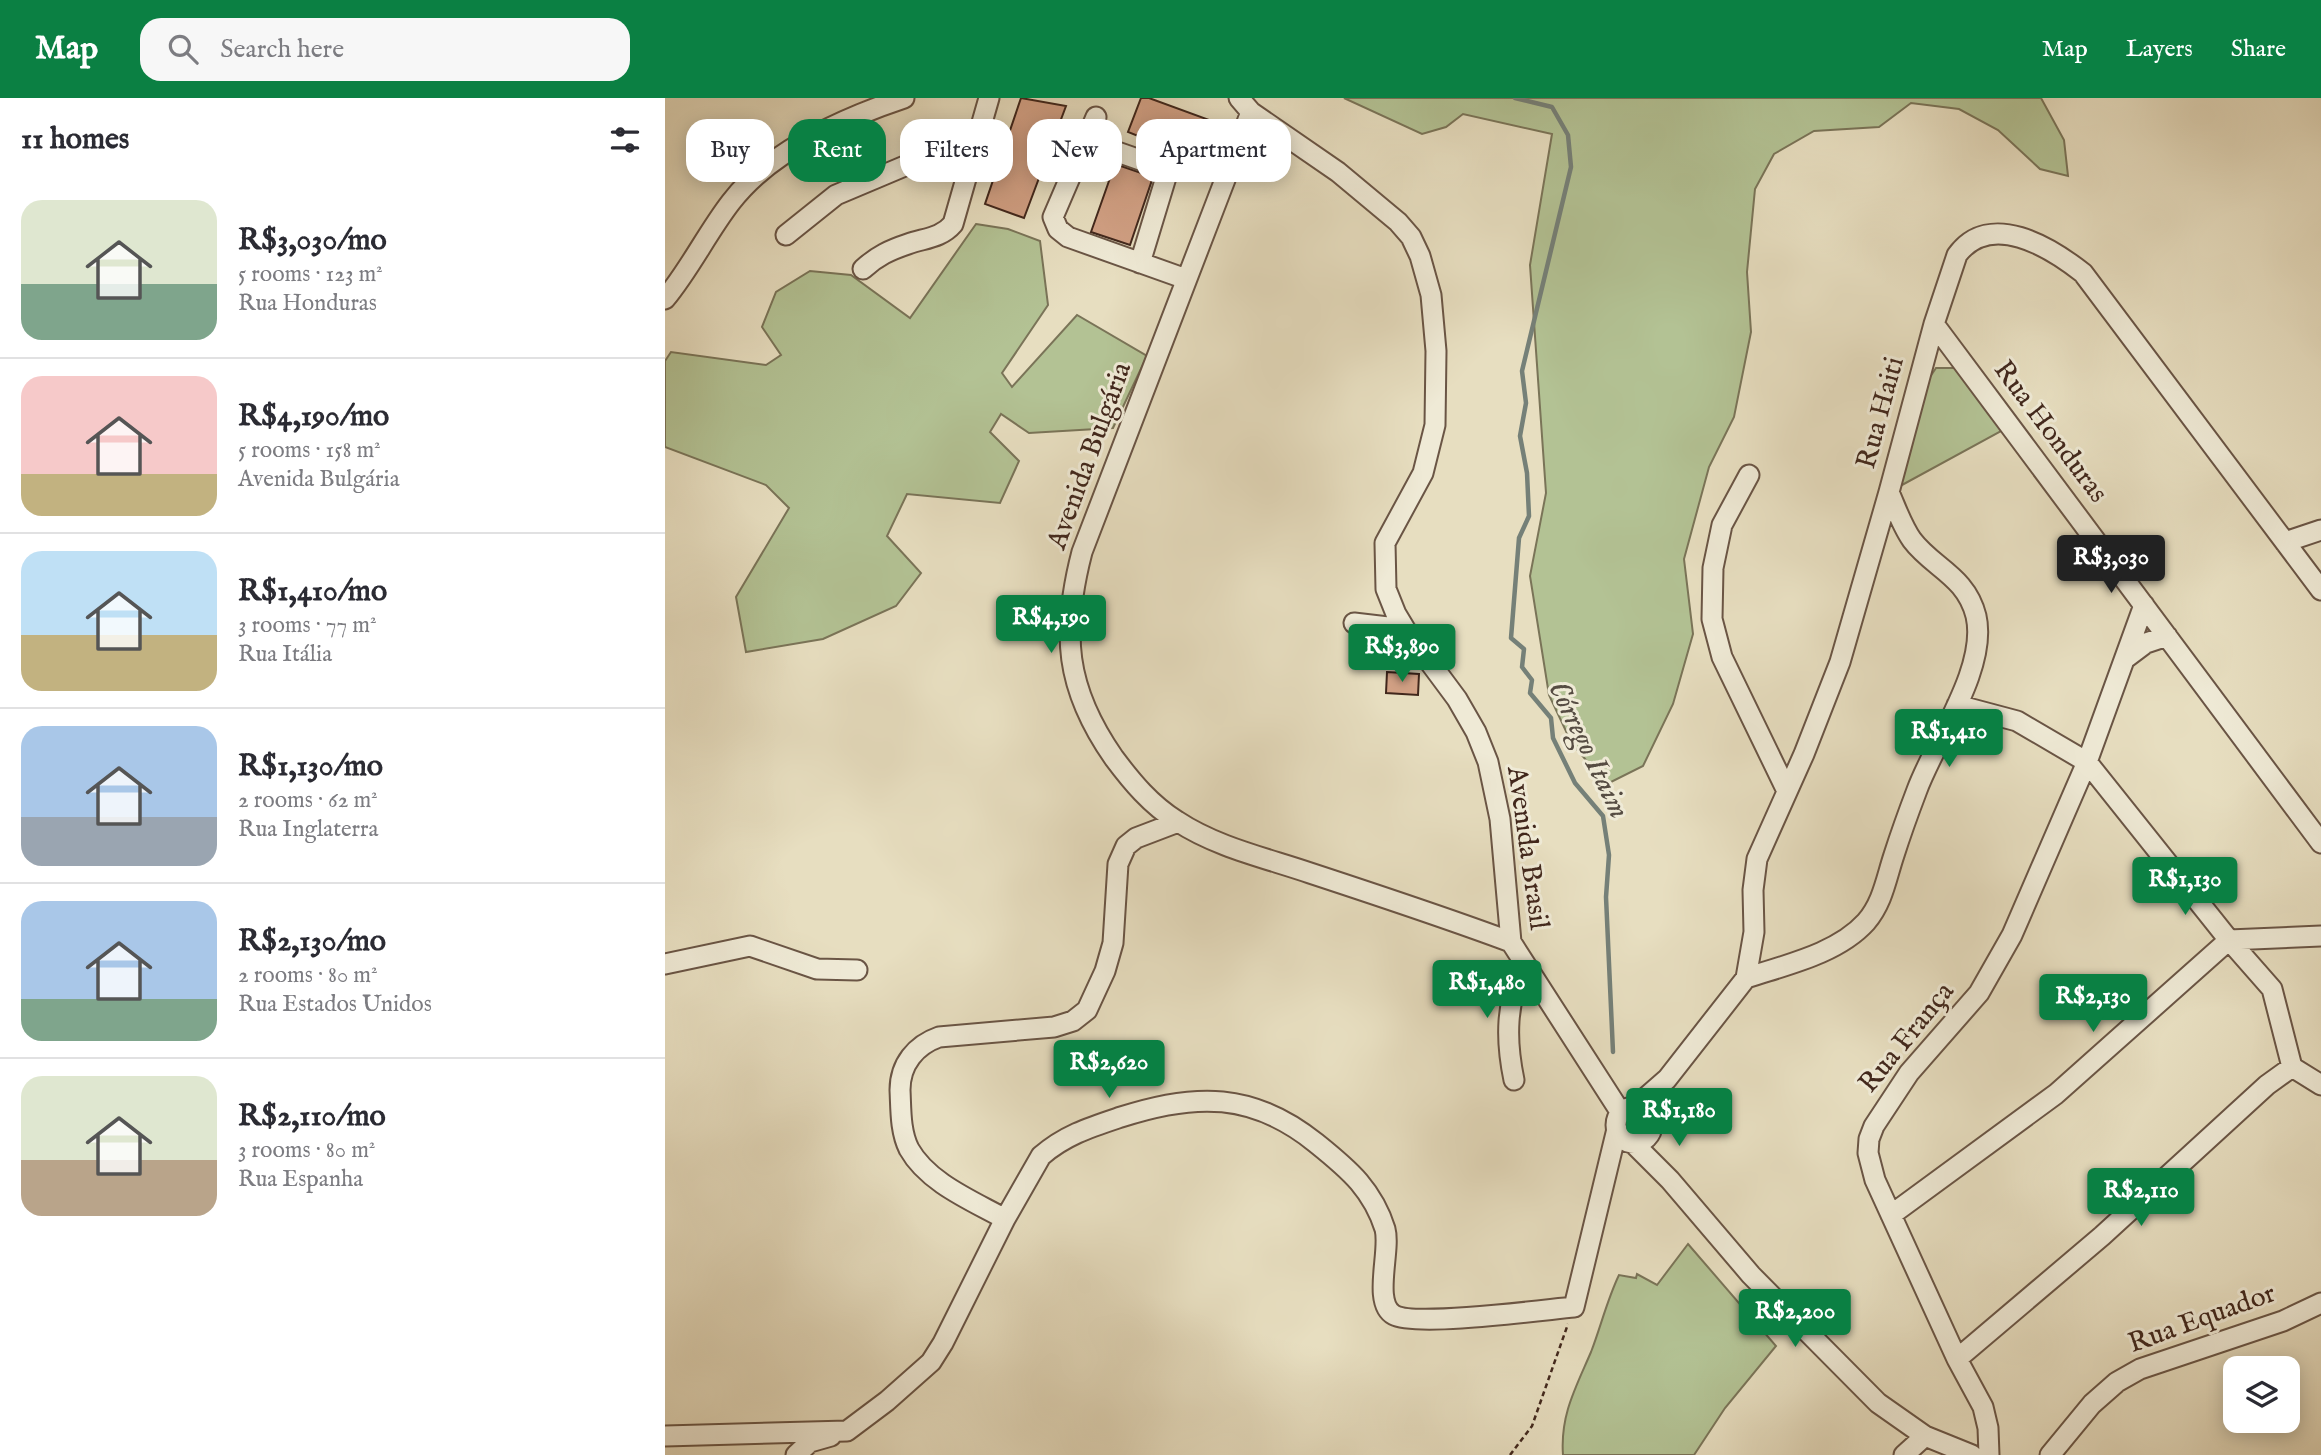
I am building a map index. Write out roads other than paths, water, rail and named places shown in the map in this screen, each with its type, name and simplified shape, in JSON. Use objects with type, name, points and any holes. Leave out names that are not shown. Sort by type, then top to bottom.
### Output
[{"type":"street","points":[[665,299],[680,282],[732,201],[752,179],[780,157],[818,135],[880,106],[904,98]]},
{"type":"street","points":[[983,119],[989,98]]},
{"type":"street","name":"Avenida Bulgária","points":[[1245,105],[1186,279],[1082,552],[1069,617],[1069,638],[1076,686],[1085,712],[1129,779],[1148,799],[1178,822],[1229,846],[1511,942]]},
{"type":"street","name":"Avenida Brasil","points":[[1245,105],[1338,172],[1398,222],[1411,237],[1420,256],[1431,295],[1435,340],[1435,425],[1423,473],[1385,543],[1386,589],[1405,629],[1457,699],[1476,732],[1488,762],[1500,819],[1511,942],[1624,1117]]},
{"type":"street","points":[[1122,154],[1163,168],[1167,174],[1140,262]]},
{"type":"street","points":[[786,235],[836,195],[900,168]]},
{"type":"street","points":[[863,269],[876,257],[889,251],[945,234],[953,224],[965,182]]},
{"type":"street","points":[[1068,182],[1053,217],[1058,229],[1068,237],[1186,279]]},
{"type":"street","name":"Rua Haiti","points":[[1624,1117],[1667,1079],[1746,978],[1754,932],[1754,873],[1757,859],[1818,720],[1840,662],[1934,324],[1957,254],[1964,245],[1979,237],[1996,233],[2018,236],[2066,259],[2083,273],[2321,590]]},
{"type":"street","name":"Rua Honduras","points":[[1934,324],[2321,843]]},
{"type":"street","points":[[1749,475],[1722,525],[1713,568],[1712,619],[1722,657],[1787,791]]},
{"type":"street","points":[[1746,978],[1829,948],[1851,936],[1866,922],[1882,899],[1918,787],[1957,705],[1977,642],[1975,614],[1961,586],[1913,542],[1889,492]]},
{"type":"street","points":[[2285,542],[2321,530]]},
{"type":"street","name":"Rua França","points":[[1985,1454],[1983,1407],[1957,1359],[1875,1180],[1868,1153],[1869,1139],[1874,1126],[1909,1073],[1979,993],[2012,935],[2087,762],[2144,605]]},
{"type":"street","points":[[1354,623],[1405,629]]},
{"type":"street","points":[[2126,658],[2146,643],[2167,636]]},
{"type":"street","points":[[1957,705],[2017,721],[2087,762],[2229,940],[2272,989],[2292,1067],[2321,1085]]},
{"type":"street","points":[[1005,1219],[951,1189],[910,1150],[904,1135],[901,1113],[900,1083],[903,1070],[915,1051],[925,1042],[939,1037],[1054,1027],[1073,1021],[1087,1010],[1105,971],[1113,943],[1118,864],[1126,846],[1136,838],[1178,822]]},
{"type":"street","points":[[1891,1215],[2056,1094],[2229,940],[2321,936]]},
{"type":"street","points":[[665,964],[750,946],[817,969],[857,970]]},
{"type":"street","points":[[1514,1080],[1509,1059],[1507,1018],[1523,964]]},
{"type":"street","points":[[1957,1359],[2102,1236],[2267,1085],[2292,1067]]},
{"type":"street","name":"Rua Haiti","points":[[1651,1130],[1667,1079]]},
{"type":"street","points":[[796,1455],[810,1443],[847,1431],[887,1401],[931,1362],[1041,1156],[1058,1140],[1153,1107],[1185,1101],[1240,1103],[1297,1127],[1359,1182],[1385,1228],[1388,1247],[1382,1285],[1384,1299],[1393,1315],[1420,1321],[1574,1307],[1624,1117]]},
{"type":"street","points":[[1624,1117],[1644,1110],[1650,1117],[1651,1130],[1670,1180]]},
{"type":"street","points":[[1624,1117],[1621,1137],[1633,1143],[1670,1180],[1737,1259],[1838,1366],[1886,1409],[1925,1436],[1985,1454]]},
{"type":"street","points":[[1633,1143],[1644,1140],[1651,1130]]},
{"type":"street","name":"Rua Equador","points":[[2050,1455],[2092,1404],[2117,1382],[2140,1370],[2283,1321],[2321,1303]]},
{"type":"street","points":[[665,1436],[847,1431]]},
{"type":"street","points":[[1904,1455],[1925,1436]]},
{"type":"waterway","name":"Córrego Itaim","points":[[1515,98],[1552,107],[1568,135],[1571,167],[1522,371],[1526,403],[1520,436],[1527,473],[1529,516],[1519,538],[1511,638],[1524,649],[1522,667],[1532,680],[1530,693],[1551,718],[1553,738],[1575,783],[1603,816],[1609,855],[1606,897],[1613,1052]]}]
